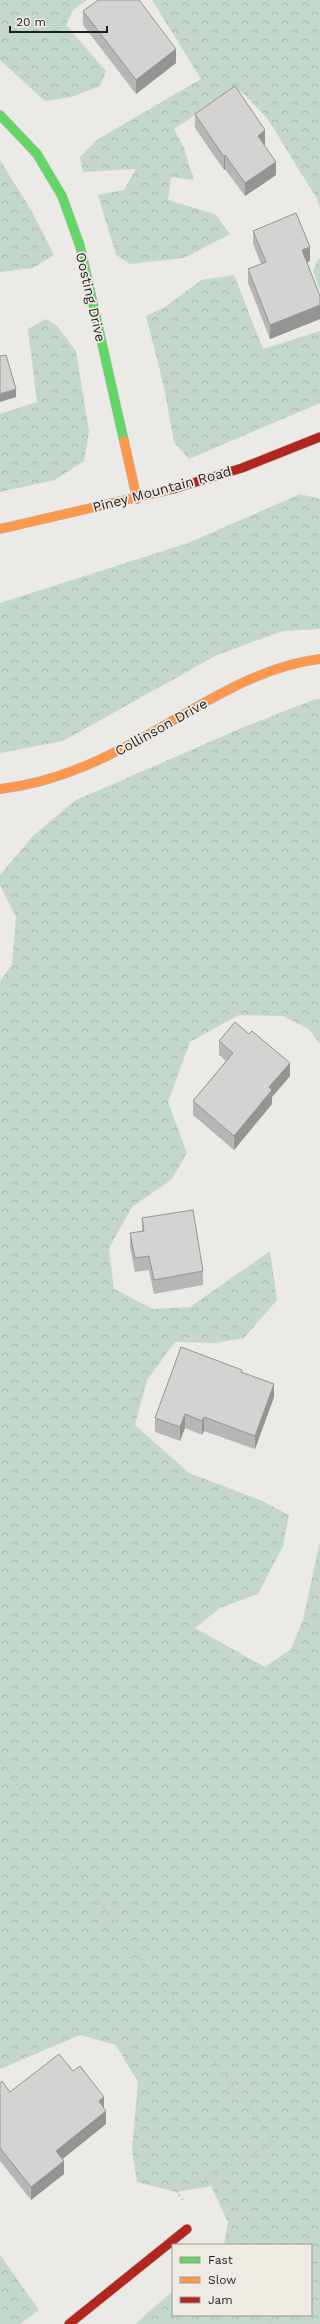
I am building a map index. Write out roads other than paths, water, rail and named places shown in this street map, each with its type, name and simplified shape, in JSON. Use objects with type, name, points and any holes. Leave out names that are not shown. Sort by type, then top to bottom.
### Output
[{"type":"street","name":"Oosting Drive","points":[[0,115],[37,154],[64,203],[80,246],[137,499]]},
{"type":"street","name":"Piney Mountain Road","points":[[0,529],[137,499],[201,482],[290,450],[320,437]]},
{"type":"street","name":"Collinson Drive","points":[[0,789],[14,788],[55,779],[102,759],[238,684],[279,667],[320,660]]},
{"type":"street","points":[[69,2324],[187,2229]]}]
